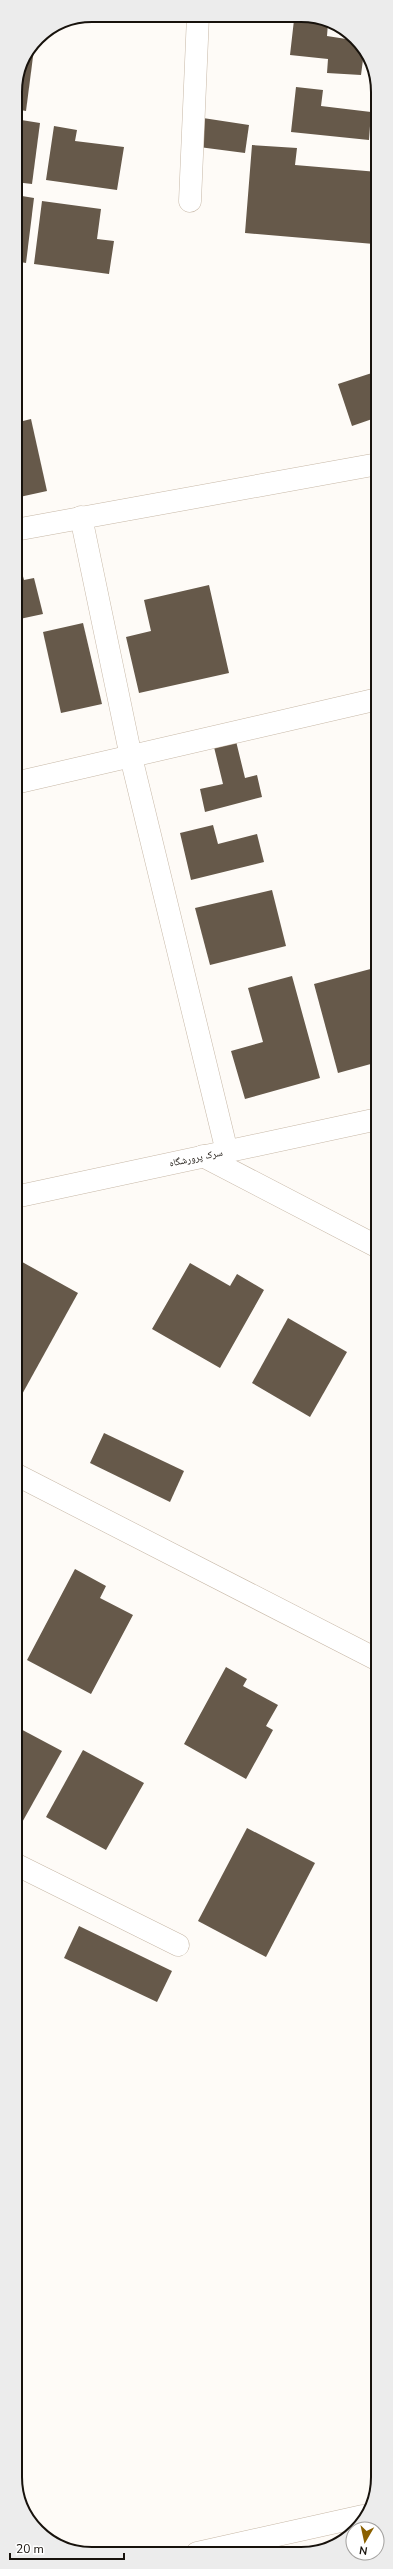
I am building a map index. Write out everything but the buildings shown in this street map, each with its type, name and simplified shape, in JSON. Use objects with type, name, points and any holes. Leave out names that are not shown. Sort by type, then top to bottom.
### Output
[{"type":"street","points":[[190,200],[198,22]]},
{"type":"street","points":[[22,529],[371,465]]},
{"type":"street","points":[[81,517],[131,757],[226,1152]]},
{"type":"street","points":[[22,781],[371,701]]},
{"type":"street","name":"سرک پرورشگاه","points":[[22,1195],[371,1121]]},
{"type":"street","points":[[204,1156],[371,1243]]},
{"type":"street","points":[[22,1478],[371,1656]]},
{"type":"street","points":[[22,1867],[178,1945]]},
{"type":"street","points":[[230,2547],[358,2517]]}]
